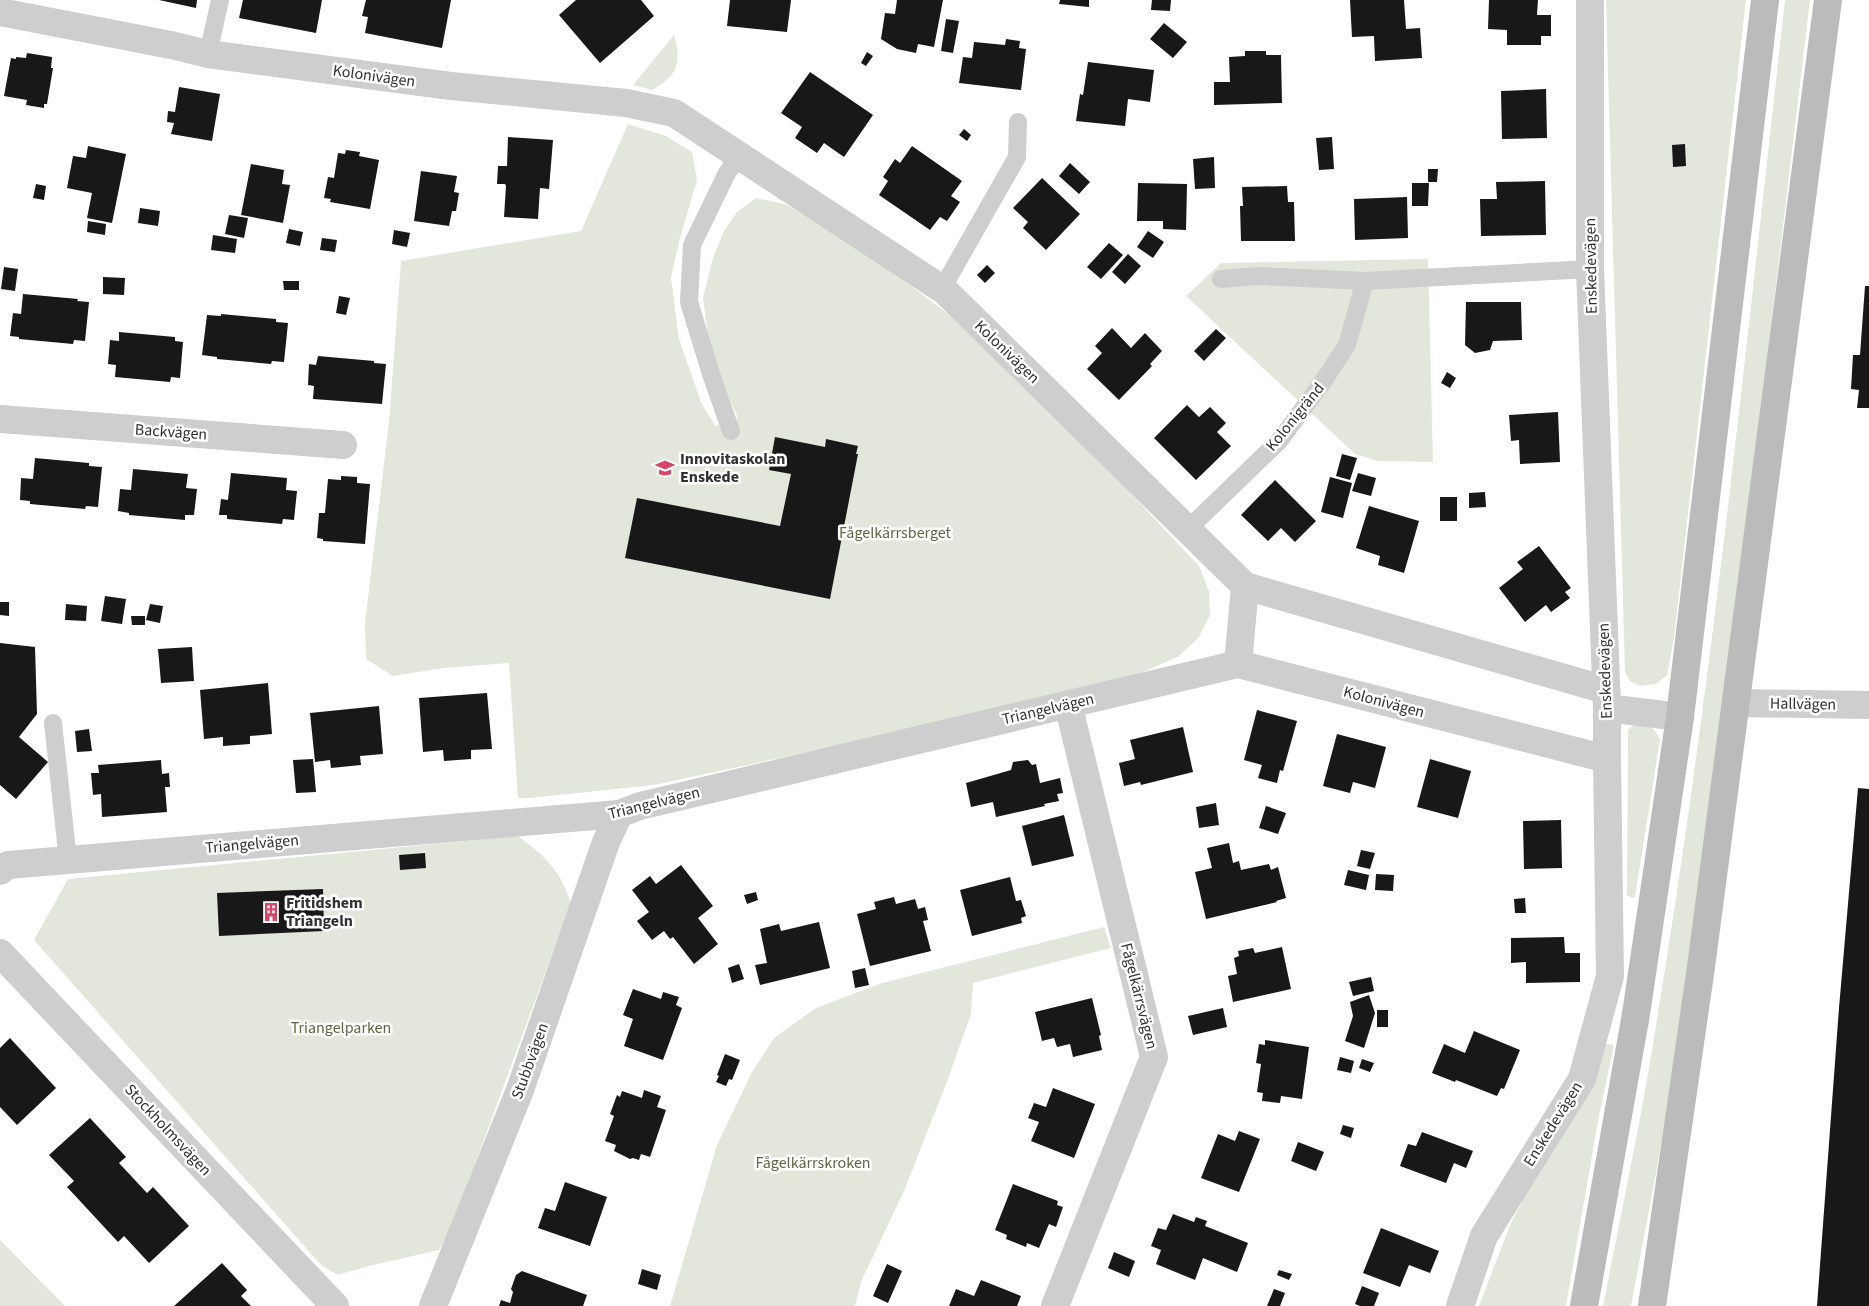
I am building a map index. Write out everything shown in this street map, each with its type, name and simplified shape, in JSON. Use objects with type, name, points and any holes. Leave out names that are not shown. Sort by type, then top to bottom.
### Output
[{"type":"main road","points":[[1584,1306],[1636,1014],[1680,717],[1765,0]]},
{"type":"main road","points":[[1652,1306],[1701,967],[1828,0]]},
{"type":"street","name":"Enskedevägen","points":[[1460,1306],[1484,1236],[1582,1079],[1610,976],[1606,759],[1607,699],[1590,269],[1590,0]]},
{"type":"street","name":"Kolonivägen","points":[[0,12],[208,54],[451,86],[626,103],[674,113],[942,289],[1245,586],[1607,699],[1680,717]]},
{"type":"street","name":"Backvägen","points":[[0,419],[343,445]]},
{"type":"street","points":[[1238,664],[1245,586]]},
{"type":"street","name":"Kolonivägen","points":[[1238,664],[1606,759]]},
{"type":"street","name":"Triangelvägen","points":[[0,871],[8,864],[619,814],[640,806],[1238,664]]},
{"type":"street","name":"Hallvägen","points":[[1736,703],[1869,705]]},
{"type":"street","name":"Fågelkärrsvägen","points":[[1055,1306],[1154,1057],[1068,704]]},
{"type":"street","name":"Stubbvägen","points":[[433,1306],[520,1090],[606,842],[619,814]]},
{"type":"street","name":"Stockholmsvägen","points":[[0,953],[335,1306]]},
{"type":"lane","points":[[208,54],[220,0]]},
{"type":"lane","points":[[942,289],[1017,157],[1018,122]]},
{"type":"lane","points":[[732,431],[711,374],[689,302],[692,245],[727,174],[739,156]]},
{"type":"lane","points":[[1221,279],[1258,276],[1365,281],[1590,269]]},
{"type":"lane","name":"Kolonigränd","points":[[1188,529],[1280,440],[1322,383],[1346,345],[1365,281]]},
{"type":"lane","points":[[54,723],[68,860]]},
{"type":"green space","points":[[1606,0],[1746,0],[1674,638],[1667,675],[1656,684],[1641,686],[1630,681],[1625,672]]},
{"type":"green space","points":[[1785,0],[1810,0],[1693,950],[1657,1168],[1631,1306],[1603,1306],[1652,1050],[1696,760],[1743,380]]},
{"type":"green space","points":[[674,35],[678,53],[677,61],[676,67],[668,79],[652,90],[633,85]]},
{"type":"green space","name":"Fågelkärrsberget","points":[[628,124],[666,136],[692,152],[697,180],[671,278],[679,339],[701,402],[715,426],[738,418],[709,345],[703,297],[713,258],[724,231],[737,212],[756,198],[785,204],[857,245],[948,314],[1056,414],[1199,566],[1209,591],[1210,615],[1199,637],[1179,656],[1139,674],[836,746],[654,785],[518,798],[509,663],[444,668],[393,676],[366,659],[365,623],[389,422],[401,261],[581,231]]},
{"type":"green space","points":[[1428,259],[1433,462],[1378,461],[1355,454],[1186,296],[1221,263]]},
{"type":"green space","points":[[1636,723],[1650,727],[1660,739],[1635,897],[1632,898],[1627,895],[1628,730]]},
{"type":"green space","name":"Triangelparken","points":[[518,836],[544,857],[557,873],[571,903],[451,1229],[439,1250],[338,1275],[321,1265],[34,940],[68,879]]},
{"type":"green space","name":"Fågelkärrskroken","points":[[1104,927],[1111,948],[973,983],[971,1014],[948,1079],[904,1191],[861,1282],[855,1306],[670,1306],[717,1145],[752,1072],[774,1038],[816,1008],[882,983]]},
{"type":"green space","points":[[1605,1044],[1614,1045],[1598,1121],[1566,1306],[1479,1306],[1510,1225]]},
{"type":"green space","points":[[0,1240],[65,1306],[0,1306]]},
{"type":"building","points":[[159,0],[197,0],[196,8]]},
{"type":"building","points":[[243,0],[322,0],[316,33],[239,18]]},
{"type":"building","points":[[366,0],[451,0],[442,48],[365,33],[368,17],[362,16]]},
{"type":"building","points":[[576,0],[641,0],[654,16],[600,63],[559,15]]},
{"type":"building","points":[[730,0],[791,0],[787,32],[727,26]]},
{"type":"building","points":[[897,0],[943,0],[934,47],[918,44],[916,53],[897,49],[881,39],[885,13],[895,14]]},
{"type":"building","points":[[1060,0],[1089,0],[1089,7],[1059,4]]},
{"type":"building","points":[[1152,0],[1171,0],[1170,11],[1151,10]]},
{"type":"building","points":[[1350,0],[1404,0],[1406,29],[1420,28],[1422,58],[1375,61],[1374,36],[1352,37]]},
{"type":"building","points":[[1489,0],[1538,0],[1537,15],[1551,15],[1551,36],[1541,36],[1541,45],[1507,45],[1507,30],[1488,29]]},
{"type":"building","points":[[946,19],[959,21],[953,53],[941,51]]},
{"type":"building","points":[[1164,23],[1187,42],[1173,58],[1150,39]]},
{"type":"building","points":[[1006,39],[1020,41],[1019,48],[1026,49],[1021,90],[959,83],[963,57],[972,58],[974,42],[1005,45]]},
{"type":"building","points":[[1245,51],[1266,51],[1266,55],[1281,55],[1282,103],[1214,105],[1214,82],[1230,82],[1229,57],[1245,56]]},
{"type":"building","points":[[867,52],[873,56],[866,66],[861,63]]},
{"type":"building","points":[[27,53],[52,57],[51,68],[53,68],[47,104],[44,104],[44,108],[26,105],[27,100],[4,96],[11,58],[26,58]]},
{"type":"building","points":[[1088,62],[1154,70],[1150,102],[1128,99],[1125,126],[1076,121],[1080,94],[1083,95]]},
{"type":"building","points":[[810,72],[873,115],[844,157],[824,143],[817,153],[795,138],[802,127],[781,113]]},
{"type":"building","points":[[179,87],[220,94],[212,141],[171,134],[174,123],[167,122],[168,111],[175,112]]},
{"type":"building","points":[[1546,89],[1547,138],[1502,139],[1501,91]]},
{"type":"building","points":[[964,129],[971,135],[967,141],[959,135]]},
{"type":"building","points":[[508,137],[553,140],[549,189],[540,188],[538,219],[504,217],[506,186],[505,184],[497,184],[498,166],[507,166]]},
{"type":"building","points":[[1332,137],[1334,169],[1319,170],[1316,138]]},
{"type":"building","points":[[1685,144],[1686,166],[1673,167],[1672,145]]},
{"type":"building","points":[[88,146],[126,154],[112,223],[87,218],[92,193],[67,188],[73,156],[86,158]]},
{"type":"building","points":[[912,146],[962,181],[951,196],[960,202],[947,221],[940,217],[930,230],[879,195],[888,181],[883,177],[895,159],[900,163]]},
{"type":"building","points":[[346,150],[360,152],[359,156],[379,160],[370,209],[330,202],[331,199],[324,198],[328,177],[334,178],[338,153],[345,154]]},
{"type":"building","points":[[1214,157],[1215,188],[1195,189],[1193,159]]},
{"type":"building","points":[[1070,163],[1090,182],[1079,194],[1059,176]]},
{"type":"building","points":[[251,164],[284,170],[282,184],[290,185],[283,223],[241,215]]},
{"type":"building","points":[[1428,169],[1438,169],[1437,182],[1428,182]]},
{"type":"building","points":[[421,171],[457,176],[454,192],[459,193],[456,211],[452,211],[449,226],[414,221]]},
{"type":"building","points":[[1042,178],[1080,214],[1046,250],[1023,228],[1028,222],[1013,208]]},
{"type":"building","points":[[1545,181],[1546,235],[1481,236],[1480,199],[1497,199],[1496,182]]},
{"type":"building","points":[[1138,183],[1187,184],[1186,230],[1163,229],[1163,221],[1137,221]]},
{"type":"building","points":[[1412,183],[1429,183],[1428,206],[1412,206]]},
{"type":"building","points":[[36,184],[46,186],[44,200],[33,198]]},
{"type":"building","points":[[1287,186],[1288,202],[1294,202],[1295,241],[1241,241],[1240,206],[1243,206],[1242,187]]},
{"type":"building","points":[[1407,197],[1408,238],[1355,240],[1354,199]]},
{"type":"building","points":[[140,208],[160,211],[158,226],[138,223]]},
{"type":"building","points":[[229,215],[248,218],[244,238],[225,234]]},
{"type":"building","points":[[88,221],[106,224],[105,235],[87,232]]},
{"type":"building","points":[[289,229],[303,232],[300,246],[286,243]]},
{"type":"building","points":[[394,230],[410,233],[407,247],[392,244]]},
{"type":"building","points":[[1148,231],[1164,242],[1153,258],[1137,247]]},
{"type":"building","points":[[213,235],[237,239],[235,253],[211,250]]},
{"type":"building","points":[[322,238],[337,240],[335,252],[320,250]]},
{"type":"building","points":[[1109,243],[1123,255],[1101,279],[1087,267]]},
{"type":"building","points":[[1128,254],[1141,266],[1125,284],[1112,272]]},
{"type":"building","points":[[987,265],[995,273],[985,283],[977,275]]},
{"type":"building","points":[[4,267],[18,269],[15,291],[1,289]]},
{"type":"building","points":[[103,277],[125,278],[124,295],[103,294]]},
{"type":"building","points":[[283,281],[299,281],[299,290],[284,290]]},
{"type":"building","points":[[1865,286],[1869,286],[1869,408],[1857,408],[1859,390],[1851,389],[1853,355],[1860,355]]},
{"type":"building","points":[[23,294],[78,299],[77,301],[89,302],[85,341],[74,340],[73,344],[19,339],[19,337],[10,336],[13,313],[21,314]]},
{"type":"building","points":[[339,296],[350,298],[346,315],[336,313]]},
{"type":"building","points":[[1466,302],[1521,302],[1522,340],[1493,341],[1490,350],[1475,353],[1465,345]]},
{"type":"building","points":[[221,314],[276,319],[276,322],[288,323],[284,362],[272,361],[271,364],[217,359],[217,357],[202,355],[207,315],[221,316]]},
{"type":"building","points":[[1112,328],[1131,348],[1145,333],[1162,351],[1150,364],[1152,366],[1119,400],[1087,369],[1102,353],[1095,346]]},
{"type":"building","points":[[1216,329],[1226,338],[1204,361],[1194,351]]},
{"type":"building","points":[[119,332],[175,337],[175,341],[183,342],[180,378],[171,377],[170,382],[115,377],[116,365],[108,364],[110,340],[119,341]]},
{"type":"building","points":[[318,356],[374,361],[374,363],[386,364],[382,404],[313,399],[314,386],[308,385],[309,364],[316,365]]},
{"type":"building","points":[[1447,372],[1456,378],[1450,388],[1441,383]]},
{"type":"building","points":[[1187,405],[1199,417],[1210,407],[1226,423],[1217,432],[1231,446],[1196,480],[1154,438]]},
{"type":"building","points":[[1558,412],[1560,462],[1520,464],[1519,440],[1511,441],[1509,415]]},
{"type":"building","points":[[775,437],[825,447],[826,439],[858,446],[830,599],[625,558],[637,498],[780,526],[791,474],[769,470]]},
{"type":"building","points":[[1342,454],[1357,458],[1350,480],[1336,476]]},
{"type":"building","points":[[35,458],[89,463],[89,466],[102,467],[98,507],[86,506],[85,509],[30,504],[30,501],[20,500],[21,478],[33,479]]},
{"type":"building","points":[[133,469],[188,474],[186,488],[197,489],[194,515],[185,515],[185,520],[129,515],[129,513],[118,511],[120,489],[131,490]]},
{"type":"building","points":[[231,473],[287,478],[286,490],[297,491],[294,520],[283,519],[282,524],[227,519],[227,515],[219,515],[221,499],[228,500]]},
{"type":"building","points":[[1358,473],[1376,478],[1371,496],[1352,491]]},
{"type":"building","points":[[341,476],[357,477],[357,483],[370,484],[365,544],[323,541],[323,539],[317,538],[319,513],[325,513],[328,479],[341,480]]},
{"type":"building","points":[[1330,477],[1352,483],[1343,518],[1321,512]]},
{"type":"building","points":[[1275,480],[1316,521],[1295,542],[1281,528],[1268,541],[1241,515]]},
{"type":"building","points":[[1485,492],[1486,507],[1469,508],[1469,493]]},
{"type":"building","points":[[1440,497],[1457,497],[1457,521],[1440,521]]},
{"type":"building","points":[[1369,506],[1419,521],[1404,573],[1378,565],[1380,556],[1356,548]]},
{"type":"building","points":[[1539,546],[1571,588],[1565,592],[1570,598],[1551,612],[1546,605],[1525,622],[1499,588],[1523,569],[1517,562]]},
{"type":"building","points":[[105,596],[126,599],[122,624],[101,621]]},
{"type":"building","points":[[0,602],[9,602],[9,616],[0,615]]},
{"type":"building","points":[[66,604],[87,606],[86,621],[65,620]]},
{"type":"building","points":[[150,604],[163,606],[160,623],[146,620]]},
{"type":"building","points":[[131,616],[145,616],[145,625],[132,625]]},
{"type":"building","points":[[0,643],[35,647],[37,714],[19,737],[48,762],[16,799],[0,785]]},
{"type":"building","points":[[192,647],[194,681],[161,683],[158,649]]},
{"type":"building","points":[[268,683],[272,734],[250,736],[250,744],[223,746],[223,737],[204,739],[200,690]]},
{"type":"building","points":[[487,693],[492,749],[471,750],[471,759],[444,761],[443,750],[423,752],[419,698]]},
{"type":"building","points":[[379,706],[383,754],[360,756],[361,765],[331,768],[330,760],[315,762],[310,713]]},
{"type":"building","points":[[1257,710],[1297,721],[1283,771],[1280,770],[1277,783],[1258,778],[1262,765],[1244,760]]},
{"type":"building","points":[[1183,727],[1193,772],[1141,785],[1140,782],[1124,786],[1119,763],[1135,759],[1130,740]]},
{"type":"building","points":[[89,729],[92,751],[77,752],[75,731]]},
{"type":"building","points":[[1337,734],[1386,747],[1375,788],[1353,782],[1350,793],[1323,786]]},
{"type":"building","points":[[313,759],[316,792],[296,793],[293,760]]},
{"type":"building","points":[[1430,759],[1471,771],[1458,818],[1417,807]]},
{"type":"building","points":[[161,760],[162,774],[169,773],[170,787],[165,787],[167,812],[102,817],[101,794],[93,795],[91,773],[99,773],[98,765]]},
{"type":"building","points":[[1028,760],[1032,765],[1036,764],[1040,783],[1060,778],[1063,793],[1057,794],[1059,801],[996,817],[993,802],[971,807],[966,783],[1011,770],[1013,762]]},
{"type":"building","points":[[1858,788],[1869,789],[1869,1306],[1817,1306],[1839,1008]]},
{"type":"building","points":[[1216,803],[1219,825],[1199,828],[1196,807]]},
{"type":"building","points":[[1266,806],[1286,813],[1278,834],[1259,828]]},
{"type":"building","points":[[1064,815],[1074,856],[1032,866],[1022,826]]},
{"type":"building","points":[[1561,820],[1562,868],[1524,869],[1523,821]]},
{"type":"building","points":[[1229,843],[1233,863],[1239,861],[1241,870],[1269,864],[1271,870],[1278,867],[1286,898],[1277,902],[1206,919],[1195,872],[1212,868],[1207,848]]},
{"type":"building","points":[[1361,850],[1375,853],[1370,869],[1357,866]]},
{"type":"building","points":[[425,853],[426,868],[400,870],[399,855]]},
{"type":"building","points":[[681,865],[713,906],[698,918],[718,944],[694,964],[673,937],[670,939],[664,931],[652,940],[637,921],[649,912],[632,890],[650,876],[656,884]]},
{"type":"building","points":[[1348,870],[1369,875],[1366,890],[1344,885]]},
{"type":"building","points":[[1376,874],[1394,875],[1393,891],[1375,890]]},
{"type":"building","points":[[1010,877],[1016,901],[1021,900],[1026,916],[1021,918],[1022,923],[972,936],[960,890]]},
{"type":"building","name":"Fritidshem Triangeln","points":[[323,889],[324,931],[219,936],[217,893]]},
{"type":"building","points":[[756,892],[758,900],[747,904],[744,895]]},
{"type":"building","points":[[894,897],[896,904],[915,899],[918,909],[925,907],[928,920],[923,921],[931,951],[870,966],[857,914],[876,909],[874,902]]},
{"type":"building","points":[[1525,898],[1526,913],[1515,913],[1514,899]]},
{"type":"building","points":[[819,922],[830,968],[760,985],[755,965],[767,963],[760,929],[779,924],[781,931]]},
{"type":"building","points":[[1564,937],[1565,953],[1580,953],[1580,982],[1526,983],[1526,962],[1511,963],[1511,938]]},
{"type":"building","points":[[1282,947],[1291,989],[1233,1002],[1228,976],[1237,974],[1234,958],[1239,956],[1238,951],[1253,948],[1255,953]]},
{"type":"building","points":[[739,964],[744,979],[732,983],[728,968]]},
{"type":"building","points":[[865,968],[869,985],[855,988],[852,971]]},
{"type":"building","points":[[1371,977],[1374,991],[1353,996],[1349,982]]},
{"type":"building","points":[[633,989],[661,999],[663,992],[679,997],[676,1005],[682,1008],[663,1060],[624,1046],[633,1019],[623,1015]]},
{"type":"building","points":[[1369,995],[1375,1013],[1364,1048],[1345,1041],[1353,1016],[1350,1002]]},
{"type":"building","points":[[1092,998],[1101,1035],[1099,1036],[1102,1050],[1073,1057],[1070,1044],[1057,1047],[1054,1038],[1042,1041],[1035,1012]]},
{"type":"building","points":[[1223,1008],[1227,1027],[1193,1035],[1188,1016]]},
{"type":"building","points":[[1377,1010],[1388,1010],[1388,1027],[1377,1027]]},
{"type":"building","points":[[1474,1031],[1520,1050],[1504,1089],[1501,1088],[1497,1096],[1432,1073],[1444,1044],[1465,1053]]},
{"type":"building","points":[[10,1038],[56,1088],[17,1125],[0,1107],[0,1048]]},
{"type":"building","points":[[1265,1040],[1309,1047],[1302,1099],[1281,1096],[1280,1103],[1262,1101],[1263,1093],[1257,1092],[1261,1064],[1256,1063],[1259,1044],[1265,1045]]},
{"type":"building","points":[[725,1054],[740,1060],[732,1080],[729,1079],[726,1086],[716,1082]]},
{"type":"building","points":[[1340,1057],[1354,1061],[1351,1073],[1337,1070]]},
{"type":"building","points":[[1362,1059],[1374,1063],[1370,1072],[1359,1068]]},
{"type":"building","points":[[1053,1088],[1095,1104],[1074,1158],[1031,1141],[1039,1122],[1028,1118],[1034,1103],[1046,1107]]},
{"type":"building","points":[[644,1090],[661,1096],[657,1107],[666,1110],[650,1157],[641,1154],[639,1160],[630,1159],[614,1151],[616,1145],[605,1141],[614,1116],[610,1114],[617,1095],[620,1097],[622,1091],[642,1098]]},
{"type":"building","points":[[90,1118],[126,1157],[119,1163],[147,1193],[153,1187],[189,1226],[149,1263],[124,1236],[118,1242],[67,1187],[74,1181],[49,1155]]},
{"type":"building","points":[[1343,1125],[1354,1128],[1351,1138],[1340,1134]]},
{"type":"building","points":[[1239,1131],[1260,1139],[1239,1192],[1201,1178],[1218,1134],[1235,1141]]},
{"type":"building","points":[[1422,1132],[1473,1151],[1466,1168],[1454,1163],[1446,1183],[1400,1166],[1408,1144],[1416,1146]]},
{"type":"building","points":[[1298,1142],[1324,1152],[1316,1171],[1291,1161]]},
{"type":"building","points":[[565,1182],[607,1197],[590,1246],[538,1228],[545,1208],[555,1211]]},
{"type":"building","points":[[1013,1184],[1058,1201],[1057,1205],[1063,1207],[1056,1227],[1049,1224],[1039,1248],[1027,1243],[1026,1247],[1006,1239],[1007,1235],[995,1230]]},
{"type":"building","points":[[1173,1214],[1194,1222],[1196,1217],[1207,1221],[1205,1226],[1248,1243],[1237,1272],[1203,1258],[1195,1280],[1156,1264],[1161,1250],[1151,1246],[1158,1228],[1166,1230]]},
{"type":"building","points":[[1381,1228],[1439,1251],[1430,1273],[1409,1265],[1400,1287],[1363,1273]]},
{"type":"building","points":[[1114,1252],[1135,1261],[1129,1277],[1108,1268]]},
{"type":"building","points":[[222,1263],[247,1290],[241,1296],[251,1306],[174,1306]]},
{"type":"building","points":[[887,1264],[902,1271],[888,1303],[873,1296]]},
{"type":"building","points":[[642,1269],[661,1275],[657,1290],[638,1284]]},
{"type":"building","points":[[1279,1270],[1292,1274],[1289,1280],[1277,1275]]},
{"type":"building","points":[[522,1271],[587,1295],[583,1306],[499,1306],[501,1300],[510,1303],[513,1292],[511,1289],[516,1275]]},
{"type":"building","points":[[981,1280],[1021,1296],[1017,1306],[949,1306],[956,1289],[974,1296]]},
{"type":"building","points":[[1362,1286],[1379,1293],[1374,1306],[1355,1304]]},
{"type":"building","points":[[1274,1289],[1285,1293],[1280,1306],[1267,1306]]},
{"type":"place","name":"Innovitaskolan Enskede","points":[[665,468]]},
{"type":"place","name":"Fritidshem Triangeln","points":[[271,912]]}]
